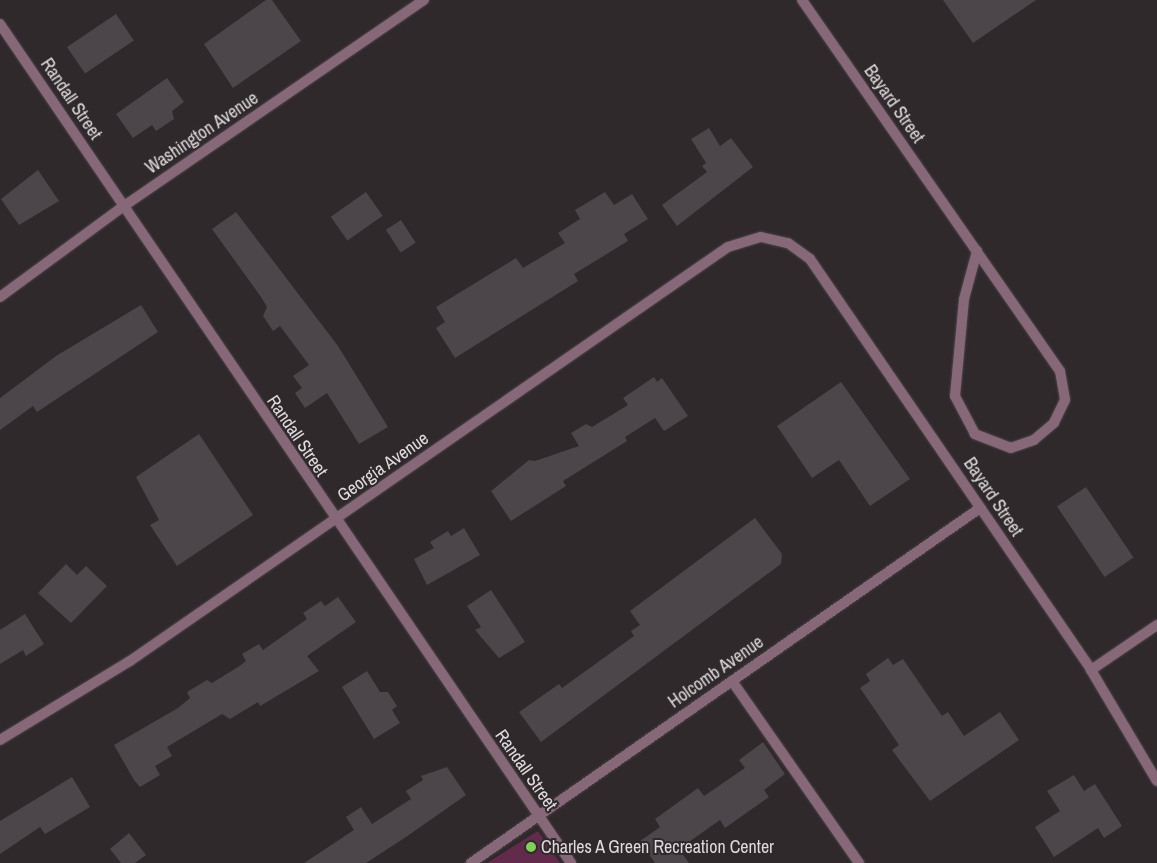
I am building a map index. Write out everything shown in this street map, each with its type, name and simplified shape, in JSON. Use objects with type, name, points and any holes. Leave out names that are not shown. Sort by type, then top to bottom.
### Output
[{"type":"street","name":"Washington Avenue","points":[[0,296],[124,206],[424,0]]},
{"type":"street","name":"Bayard Street","points":[[802,0],[977,251],[1060,371],[1065,400],[1054,423],[1034,440],[1011,448],[975,434],[955,396],[964,299],[977,251]]},
{"type":"street","name":"Randall Street","points":[[0,24],[334,520],[571,863]]},
{"type":"street","name":"Georgia Avenue","points":[[0,740],[130,661],[728,247],[761,237],[788,243]]},
{"type":"street","name":"Bayard Street","points":[[788,243],[810,260],[1092,670],[1157,781]]},
{"type":"street","name":"Holcomb Avenue","points":[[470,863],[980,508]]},
{"type":"street","points":[[1092,670],[1157,625]]},
{"type":"street","points":[[732,681],[859,863]]},
{"type":"shaded area","name":"Charles A Green Recreation Center","points":[[538,831],[560,863],[487,863]]},
{"type":"building","points":[[266,0],[272,0],[301,41],[233,88],[204,44]]},
{"type":"building","points":[[943,0],[1036,0],[973,43]]},
{"type":"building","points":[[116,14],[134,41],[85,74],[67,47]]},
{"type":"building","points":[[167,78],[184,102],[172,111],[174,119],[156,131],[152,125],[133,138],[116,114]]},
{"type":"building","points":[[709,128],[720,146],[731,138],[753,167],[677,226],[662,205],[707,172],[702,166],[706,163],[691,139]]},
{"type":"building","points":[[38,170],[59,201],[19,225],[1,199]]},
{"type":"building","points":[[366,192],[383,216],[347,240],[331,217]]},
{"type":"building","points":[[605,192],[614,205],[632,194],[648,219],[624,234],[628,241],[574,274],[578,281],[455,358],[436,328],[445,322],[436,307],[516,258],[523,268],[565,243],[558,233],[580,219],[575,210]]},
{"type":"building","points":[[236,212],[338,346],[388,427],[359,444],[327,393],[305,408],[295,393],[302,388],[293,376],[309,365],[280,326],[273,331],[263,316],[267,307],[212,229]]},
{"type":"building","points":[[401,220],[416,243],[401,252],[386,230]]},
{"type":"building","points":[[141,305],[158,332],[37,412],[33,406],[0,430],[0,398],[56,356]]},
{"type":"building","points":[[654,377],[657,382],[662,378],[688,416],[664,431],[655,418],[625,437],[627,441],[563,481],[566,486],[511,521],[491,491],[529,460],[535,461],[579,446],[571,433],[586,424],[592,427],[628,405],[623,398]]},
{"type":"building","points":[[841,382],[910,479],[870,506],[839,460],[812,478],[777,426]]},
{"type":"building","points":[[199,434],[253,515],[177,566],[150,525],[159,520],[136,477]]},
{"type":"building","points":[[1086,487],[1134,557],[1105,577],[1057,507]]},
{"type":"building","points":[[755,518],[782,554],[781,564],[541,742],[519,712],[559,684],[562,688],[634,636],[631,631],[640,625],[630,611]]},
{"type":"building","points":[[464,528],[480,555],[427,585],[414,559],[434,548],[430,542],[448,531],[451,536]]},
{"type":"building","points":[[66,564],[77,575],[86,566],[107,586],[71,623],[38,593]]},
{"type":"building","points":[[491,590],[525,642],[499,658],[475,630],[481,627],[467,606]]},
{"type":"building","points":[[338,597],[356,622],[307,656],[319,671],[260,706],[258,702],[230,719],[222,714],[167,747],[172,756],[155,766],[160,775],[140,787],[114,745],[178,708],[190,698],[187,692],[207,680],[212,683],[238,667],[246,661],[242,654],[259,644],[263,650],[307,619],[303,613],[321,601],[325,606]]},
{"type":"building","points":[[25,614],[44,644],[26,656],[23,650],[0,664],[0,630]]},
{"type":"building","points":[[888,658],[893,665],[903,659],[942,716],[948,712],[964,736],[1000,712],[1019,740],[930,801],[892,750],[899,745],[860,688],[870,681],[866,674]]},
{"type":"building","points":[[367,671],[380,692],[388,692],[397,706],[392,710],[400,723],[374,739],[342,687]]},
{"type":"building","points":[[763,742],[785,774],[764,790],[769,797],[725,828],[720,820],[679,849],[689,863],[655,863],[640,841],[660,827],[655,819],[698,788],[704,796],[745,768],[739,760]]},
{"type":"building","points":[[447,767],[466,795],[406,837],[366,863],[304,863],[354,830],[346,817],[361,807],[372,824],[411,799],[406,791],[423,780],[421,776]]},
{"type":"building","points":[[1074,775],[1084,791],[1095,784],[1122,826],[1104,838],[1098,828],[1054,857],[1035,827],[1060,811],[1047,791]]},
{"type":"building","points":[[72,777],[90,807],[45,834],[40,827],[0,854],[0,821]]},
{"type":"building","points":[[129,833],[146,855],[135,863],[121,863],[110,849]]},
{"type":"place","name":"Charles A Green Recreation Center","points":[[531,847]]}]
